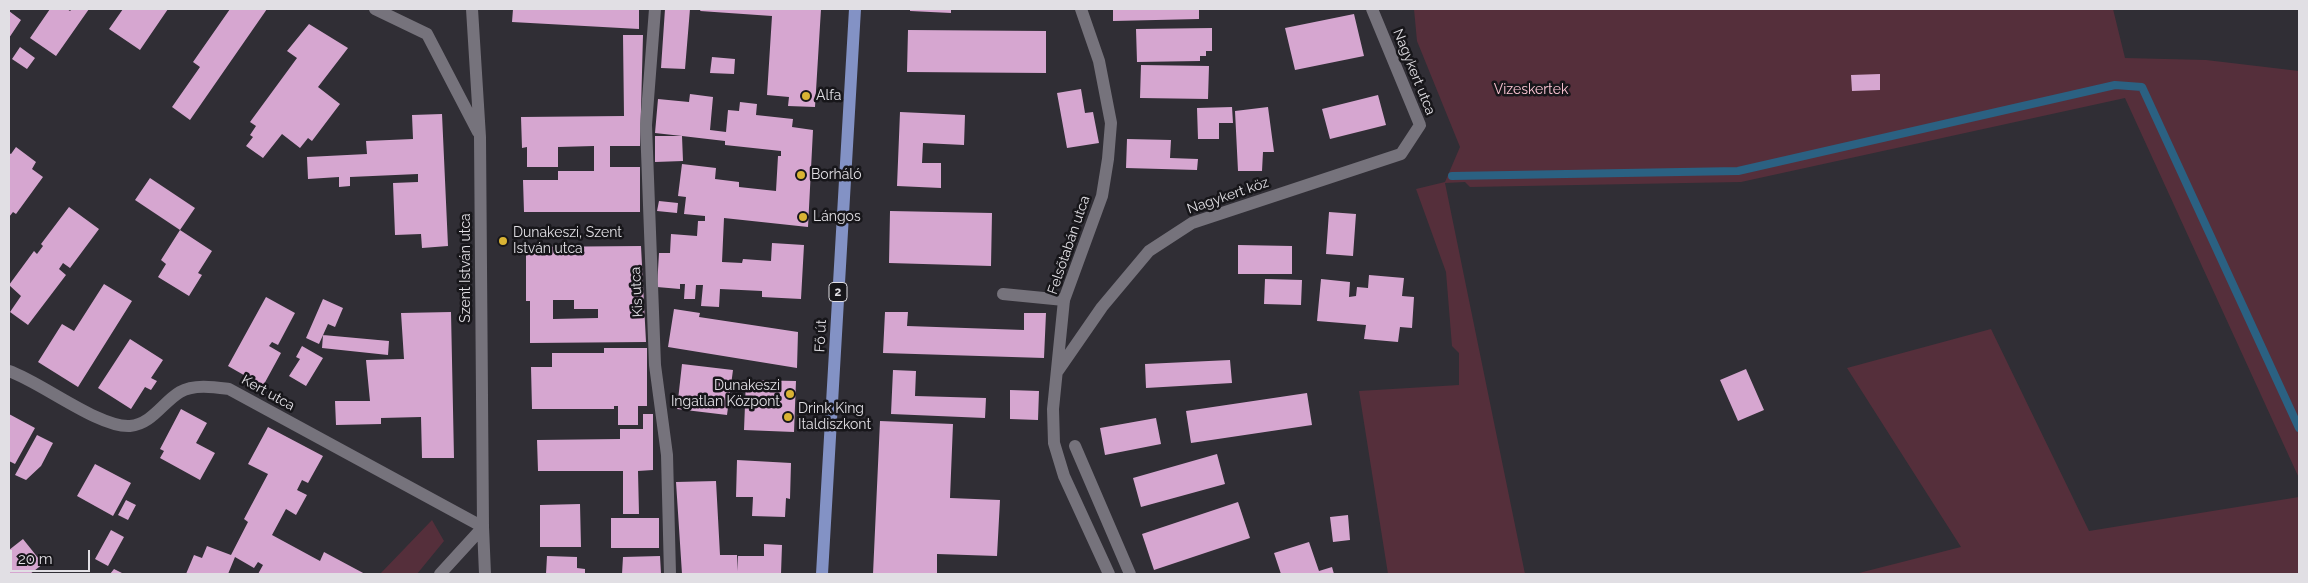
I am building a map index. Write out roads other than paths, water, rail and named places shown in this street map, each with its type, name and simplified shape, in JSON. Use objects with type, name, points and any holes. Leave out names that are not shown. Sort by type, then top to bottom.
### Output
[{"type":"main road","name":"Fő út","points":[[822,574],[855,9]]},
{"type":"street","points":[[375,9],[427,34],[480,137]]},
{"type":"street","name":"Szent István utca","points":[[472,9],[480,137],[485,574]]},
{"type":"street","name":"Kis utca","points":[[654,9],[646,125],[655,365],[666,455],[670,574]]},
{"type":"street","name":"Felsőtabán utca","points":[[1081,9],[1100,61],[1110,123],[1108,159],[1102,196],[1064,300],[1053,409],[1054,443],[1064,476],[1109,574]]},
{"type":"street","name":"Nagykert utca","points":[[1372,9],[1420,125],[1408,146]]},
{"type":"street","name":"Nagykert köz","points":[[1056,374],[1102,307],[1149,251],[1192,223],[1401,154],[1408,146]]},
{"type":"street","points":[[1003,294],[1064,300]]},
{"type":"street","name":"Kert utca","points":[[9,371],[111,424],[131,426],[147,420],[181,391],[205,386],[229,389],[483,527]]},
{"type":"street","points":[[1075,446],[1130,574]]},
{"type":"street","points":[[440,574],[483,527]]},
{"type":"waterway","points":[[1452,176],[1738,171],[2115,85],[2142,87],[2299,428]]},
{"type":"place","name":"Alfa","points":[[806,96]]},
{"type":"place","name":"Borháló","points":[[801,175]]},
{"type":"place","name":"Lángos","points":[[803,217]]},
{"type":"place","name":"Dunakeszi, Szent István utca","points":[[503,241]]},
{"type":"place","name":"Dunakeszi Ingatlan Központ","points":[[790,394]]},
{"type":"place","name":"Drink King Italdiszkont","points":[[788,417]]},
{"type":"park label","name":"Vizeskertek","points":[[1531,90]]}]
